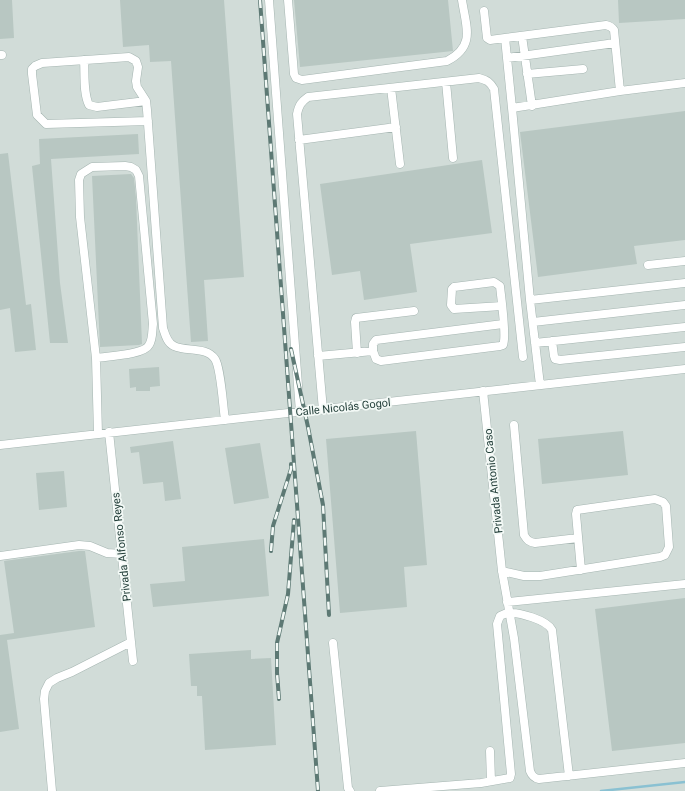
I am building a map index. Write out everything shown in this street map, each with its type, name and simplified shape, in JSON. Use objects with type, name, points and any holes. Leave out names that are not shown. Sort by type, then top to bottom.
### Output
[{"type":"street","points":[[269,0],[300,412]]},
{"type":"street","points":[[288,0],[294,74],[296,78],[302,80],[447,61],[461,52],[467,38],[462,0]]},
{"type":"street","points":[[484,11],[487,38],[490,40],[606,25],[613,27],[620,91]]},
{"type":"street","points":[[522,36],[532,106]]},
{"type":"street","points":[[505,38],[530,300],[540,384]]},
{"type":"street","points":[[507,58],[615,43]]},
{"type":"street","points":[[148,121],[46,124],[37,115],[32,70],[35,66],[42,63],[84,60],[129,57],[134,59],[137,63],[137,87],[146,101],[148,121],[163,328],[169,342],[174,346],[205,352],[216,360],[225,420]]},
{"type":"street","points":[[84,60],[86,95],[89,105],[97,107],[146,101]]},
{"type":"street","points":[[527,74],[583,69]]},
{"type":"street","points":[[323,410],[297,114],[302,101],[308,97],[479,78],[491,83],[494,89],[524,357]]},
{"type":"street","points":[[446,82],[453,158]]},
{"type":"street","points":[[512,108],[620,91],[685,83]]},
{"type":"street","points":[[391,88],[400,164]]},
{"type":"street","points":[[299,140],[396,127]]},
{"type":"street","points":[[96,358],[137,352],[146,349],[151,339],[153,324],[139,176],[136,170],[131,167],[92,167],[81,174],[79,180],[80,217],[96,358],[98,434]]},
{"type":"street","points":[[648,265],[685,261]]},
{"type":"street","points":[[502,306],[454,309],[451,305],[452,289],[454,287],[496,283],[500,286],[502,306],[503,324],[504,342],[503,345],[381,361],[376,359],[373,351],[373,342],[376,340],[503,324]]},
{"type":"street","points":[[530,300],[685,283]]},
{"type":"street","points":[[533,322],[685,305]]},
{"type":"street","points":[[357,352],[356,318],[414,311]]},
{"type":"street","points":[[535,343],[685,326]]},
{"type":"street","points":[[552,341],[555,359],[560,360],[685,346]]},
{"type":"street","points":[[318,356],[373,351]]},
{"type":"street","name":"Calle Nicolás Gogol","points":[[0,445],[685,369]]},
{"type":"street","name":"Privada Antonio Caso","points":[[483,391],[502,571],[514,638],[530,771],[534,778],[539,779],[685,763]]},
{"type":"street","points":[[514,425],[524,535],[530,542],[535,543],[578,538]]},
{"type":"street","name":"Privada Alfonso Reyes","points":[[109,432],[133,661]]},
{"type":"street","points":[[502,571],[524,576],[540,576],[581,570],[660,557],[664,555],[669,547],[666,506],[660,500],[655,499],[578,509],[576,514],[581,570]]},
{"type":"street","points":[[0,556],[79,545],[90,546],[107,553],[122,554]]},
{"type":"street","points":[[507,602],[685,584]]},
{"type":"street","points":[[380,791],[508,779],[511,774],[497,624],[500,616],[509,613],[529,616],[548,624],[552,630],[569,776]]},
{"type":"street","points":[[52,791],[44,699],[45,691],[49,683],[131,642]]},
{"type":"street","points":[[333,643],[348,788],[350,791]]},
{"type":"street","points":[[490,751],[491,781]]},
{"type":"shaded area","points":[[0,0],[685,0],[685,791],[0,791]]},
{"type":"building","points":[[0,0],[12,0],[14,38],[0,39]]},
{"type":"building","points":[[120,0],[224,0],[244,277],[204,280],[208,341],[191,342],[171,61],[150,62],[149,45],[123,47]]},
{"type":"building","points":[[294,0],[448,0],[453,51],[300,67]]},
{"type":"building","points":[[618,0],[685,0],[685,19],[619,23]]},
{"type":"building","points":[[685,111],[685,240],[634,246],[637,264],[538,277],[520,132]]},
{"type":"building","points":[[138,134],[139,154],[51,159],[60,283],[68,343],[50,343],[32,166],[40,164],[39,139]]},
{"type":"building","points":[[8,153],[26,305],[31,304],[36,350],[15,352],[10,308],[0,310],[0,154]]},
{"type":"building","points":[[482,160],[492,233],[410,244],[417,292],[364,300],[360,271],[332,275],[320,184]]},
{"type":"building","points":[[131,174],[134,178],[136,198],[142,344],[100,347],[92,176]]},
{"type":"building","points":[[159,367],[160,386],[150,387],[150,391],[136,391],[136,387],[130,388],[129,369]]},
{"type":"building","points":[[416,431],[427,565],[404,567],[407,607],[340,613],[326,439]]},
{"type":"building","points":[[623,431],[628,475],[542,484],[538,439]]},
{"type":"building","points":[[173,441],[181,499],[165,501],[163,482],[143,484],[139,452],[131,453],[130,447]]},
{"type":"building","points":[[260,443],[269,498],[234,504],[225,448]]},
{"type":"building","points":[[64,471],[67,507],[39,510],[36,473]]},
{"type":"building","points":[[264,539],[269,596],[153,607],[150,584],[185,581],[182,547]]},
{"type":"building","points":[[85,551],[95,627],[7,640],[19,729],[0,732],[0,635],[14,633],[4,561]]},
{"type":"building","points":[[685,598],[685,743],[612,751],[595,609]]},
{"type":"building","points":[[251,650],[251,659],[271,658],[276,745],[205,750],[202,696],[197,696],[197,686],[191,686],[189,654]]},
{"type":"waterway","points":[[601,791],[685,782]]},
{"type":"railway","points":[[260,0],[318,791]]},
{"type":"railway","points":[[291,349],[323,505],[329,615]]},
{"type":"railway","points":[[271,551],[273,526],[291,469],[291,464]]},
{"type":"railway","points":[[279,699],[277,643],[288,594],[294,520]]}]
